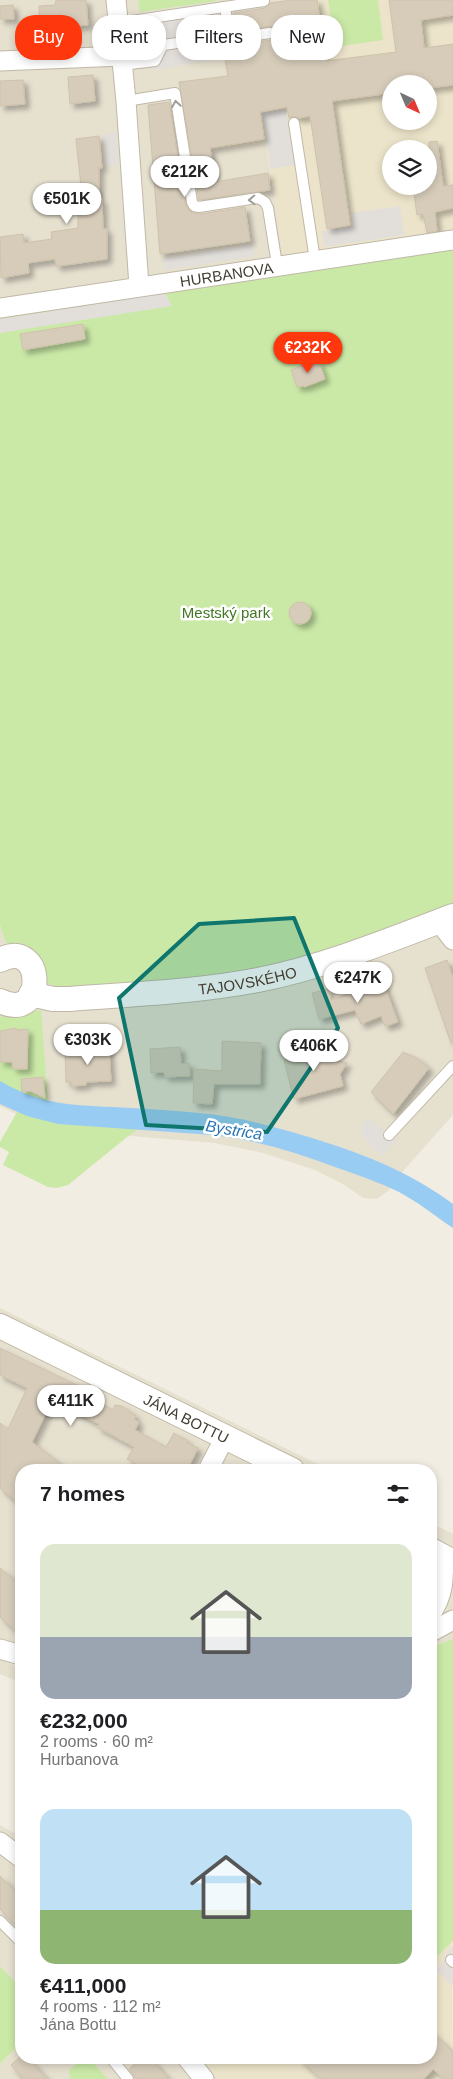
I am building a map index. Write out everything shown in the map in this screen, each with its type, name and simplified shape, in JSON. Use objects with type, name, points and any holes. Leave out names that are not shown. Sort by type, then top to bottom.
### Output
[{"type":"street","points":[[116,0],[117,15]]},
{"type":"street","points":[[0,61],[122,61],[139,286]]},
{"type":"street","name":"HURBANOVA","points":[[0,308],[453,240]]},
{"type":"street","points":[[446,919],[453,940]]},
{"type":"street","name":"TAJOVSKÉHO","points":[[31,994],[53,999],[70,999],[186,990],[252,981],[288,973],[333,959],[446,919]]},
{"type":"street","points":[[0,960],[12,956],[20,958],[32,966],[36,980],[31,994],[21,1003],[14,1004],[0,1001]]},
{"type":"street","name":"JÁNA BOTTU","points":[[0,1326],[280,1464]]},
{"type":"street","points":[[211,1464],[225,1437]]},
{"type":"street","points":[[437,1606],[444,1583],[442,1556]]},
{"type":"street","points":[[437,1629],[453,1620]]},
{"type":"street","points":[[0,1649],[15,1653]]},
{"type":"street","points":[[0,1842],[15,1853]]},
{"type":"street","points":[[192,2064],[204,2079]]},
{"type":"lane","points":[[166,15],[260,1]]},
{"type":"lane","points":[[225,7],[230,39],[270,33]]},
{"type":"lane","points":[[122,61],[155,61],[163,44],[176,42]]},
{"type":"lane","points":[[126,101],[175,94],[194,206],[199,207],[258,198],[264,202],[268,208],[277,265]]},
{"type":"lane","points":[[294,123],[315,260]]},
{"type":"lane","points":[[389,1135],[453,1066]]},
{"type":"lane","points":[[0,1921],[15,1936]]},
{"type":"lane","points":[[116,2064],[128,2079]]},
{"type":"highlighted area","points":[[294,918],[338,1028],[267,1132],[146,1125],[119,998],[199,924]]},
{"type":"shaded area","points":[[0,0],[285,0],[287,15],[271,15],[271,60],[294,60],[295,65],[191,153],[266,142],[286,274],[0,317]]},
{"type":"shaded area","points":[[262,0],[271,0],[273,15],[271,15],[271,51],[261,53],[261,15],[188,15]]},
{"type":"shaded area","points":[[285,0],[453,0],[453,248],[286,274],[266,142],[191,153],[183,103],[194,81],[295,65],[294,60],[343,60],[343,15],[287,15]]},
{"type":"shaded area","points":[[176,17],[176,60],[214,60],[150,70],[148,60],[166,60],[166,19]]},
{"type":"shaded area","points":[[286,109],[295,165],[271,169],[262,113]]},
{"type":"shaded area","points":[[116,133],[119,164],[106,166],[103,134]]},
{"type":"shaded area","points":[[400,206],[404,235],[324,247],[322,231],[353,226],[351,213]]},
{"type":"shaded area","points":[[253,245],[255,256],[165,270],[163,259]]},
{"type":"shaded area","points":[[165,293],[172,306],[0,333],[0,319]]},
{"type":"shaded area","points":[[453,906],[453,1115],[388,1191],[377,1199],[363,1198],[343,1184],[315,1170],[263,1153],[215,1143],[46,1129],[0,1106],[0,925],[4,939]]},
{"type":"shaded area","points":[[368,1118],[396,1141],[382,1156],[362,1137],[361,1127]]},
{"type":"shaded area","points":[[0,1308],[318,1464],[15,1464],[15,1664],[9,1663],[15,1666],[15,1680],[0,1674]]},
{"type":"shaded area","points":[[437,1526],[453,1534],[453,1639],[437,1645]]},
{"type":"shaded area","points":[[0,1825],[15,1834],[15,1982],[0,1966]]},
{"type":"shaded area","points":[[452,1940],[453,2079],[218,2079],[207,2064],[437,2064],[437,1956]]},
{"type":"shaded area","points":[[453,1946],[453,1986],[437,1971],[443,1963],[446,1954]]},
{"type":"shaded area","points":[[15,2049],[15,2064],[76,2064],[68,2071],[71,2079],[0,2079],[0,2064]]},
{"type":"shaded area","points":[[94,2064],[207,2064],[218,2079],[108,2079]]},
{"type":"green space","points":[[138,0],[216,0],[216,1],[140,12]]},
{"type":"green space","points":[[328,0],[378,0],[383,40],[343,46],[343,15],[330,15]]},
{"type":"green space","name":"Mestský park","points":[[453,248],[453,906],[301,960],[196,981],[58,988],[46,982],[39,968],[12,949],[4,939],[0,925],[0,317]]},
{"type":"green space","points":[[41,1010],[48,1102],[14,1090],[0,1081],[0,1017]]},
{"type":"green space","points":[[17,1112],[58,1124],[137,1129],[68,1185],[57,1188],[48,1187],[3,1165],[9,1152],[0,1147],[0,1142]]},
{"type":"green space","points":[[453,1639],[453,1941],[437,1956],[437,1645]]},
{"type":"green space","points":[[0,1966],[15,1982],[15,2049],[0,2064]]},
{"type":"green space","points":[[76,2064],[94,2064],[108,2079],[71,2079],[68,2071]]},
{"type":"water","name":"Bystrica","points":[[0,1081],[33,1096],[64,1104],[226,1116],[264,1124],[322,1141],[400,1171],[436,1192],[453,1204],[453,1228],[413,1200],[391,1188],[275,1147],[213,1135],[58,1124],[27,1116],[0,1104]]},
{"type":"building","points":[[56,0],[86,0],[88,25],[82,26],[82,15],[39,15],[39,6],[55,5]]},
{"type":"building","points":[[292,0],[317,0],[319,15],[271,15],[271,26],[261,28],[261,15],[233,15],[233,13],[265,8],[270,3]]},
{"type":"building","points":[[389,0],[453,0],[453,15],[421,20],[424,48],[453,44],[453,85],[438,87],[438,75],[382,75],[382,94],[332,101],[350,225],[327,229],[310,116],[299,118],[293,116],[289,118],[287,107],[260,112],[264,139],[210,148],[215,182],[268,173],[270,190],[199,200],[179,82],[228,76],[225,60],[261,60],[261,41],[271,40],[271,60],[343,60],[396,52]]},
{"type":"building","points":[[13,5],[14,19],[0,19],[0,6]]},
{"type":"building","points":[[93,75],[95,101],[70,104],[68,77]]},
{"type":"building","points":[[23,80],[25,104],[0,106],[0,81]]},
{"type":"building","points":[[169,102],[185,203],[188,209],[192,213],[200,214],[245,207],[250,241],[160,254],[148,105]]},
{"type":"building","points":[[99,136],[102,168],[99,168],[99,199],[102,199],[103,229],[107,229],[107,259],[59,266],[56,266],[55,259],[28,263],[29,273],[1,278],[0,237],[23,234],[24,243],[52,239],[51,232],[78,228],[78,186],[81,186],[76,139]]},
{"type":"building","points":[[437,141],[443,186],[453,185],[453,208],[435,212],[437,231],[427,233],[423,214],[417,215],[414,195],[437,195]]},
{"type":"building","points":[[83,324],[85,339],[23,350],[20,334]]},
{"type":"building","points":[[312,361],[312,363],[319,361],[325,379],[304,387],[297,387],[291,370]]},
{"type":"building","points":[[300,602],[310,609],[311,613],[304,623],[300,624],[290,617],[289,613],[296,603]]},
{"type":"building","points":[[447,960],[453,978],[453,1042],[451,1043],[425,968]]},
{"type":"building","points":[[383,982],[398,1022],[385,1026],[381,1016],[361,1024],[355,1010],[319,1019],[312,993],[328,989],[331,1000],[358,991],[359,988],[364,986],[371,987]]},
{"type":"building","points":[[16,1028],[17,1030],[28,1029],[27,1069],[13,1069],[12,1062],[0,1062],[0,1031]]},
{"type":"building","points":[[222,1041],[261,1043],[260,1084],[214,1084],[212,1104],[193,1103],[194,1069],[222,1071]]},
{"type":"building","points":[[96,1046],[96,1049],[109,1048],[111,1081],[86,1082],[86,1085],[72,1086],[71,1082],[66,1082],[65,1051],[78,1050],[78,1047]]},
{"type":"building","points":[[180,1047],[181,1064],[189,1063],[190,1076],[165,1077],[164,1072],[151,1073],[150,1049]]},
{"type":"building","points":[[309,1047],[318,1051],[331,1048],[334,1060],[347,1063],[340,1074],[343,1086],[294,1099],[284,1060],[296,1057],[303,1048]]},
{"type":"building","points":[[403,1052],[417,1058],[429,1068],[393,1114],[371,1092]]},
{"type":"building","points":[[43,1077],[45,1098],[30,1091],[22,1092],[21,1079]]},
{"type":"building","points":[[0,1348],[91,1392],[88,1397],[113,1410],[115,1405],[122,1406],[136,1416],[134,1419],[139,1422],[135,1430],[166,1447],[174,1433],[188,1441],[187,1443],[198,1448],[190,1464],[136,1464],[127,1459],[134,1447],[97,1427],[99,1424],[52,1401],[32,1442],[60,1464],[15,1464],[15,1500],[0,1488],[0,1423],[8,1429],[27,1388],[0,1375]]},
{"type":"building","points":[[0,1568],[15,1581],[15,1630],[0,1617]]},
{"type":"building","points":[[0,1876],[15,1890],[15,1924],[0,1909]]},
{"type":"building","points":[[437,2037],[453,2052],[453,2079],[444,2079],[433,2069],[424,2079],[321,2079],[305,2064],[437,2064]]},
{"type":"building","points":[[15,2061],[15,2064],[33,2064],[47,2079],[23,2079],[11,2065]]},
{"type":"building","points":[[134,2064],[155,2064],[169,2079],[137,2079],[129,2069]]}]
